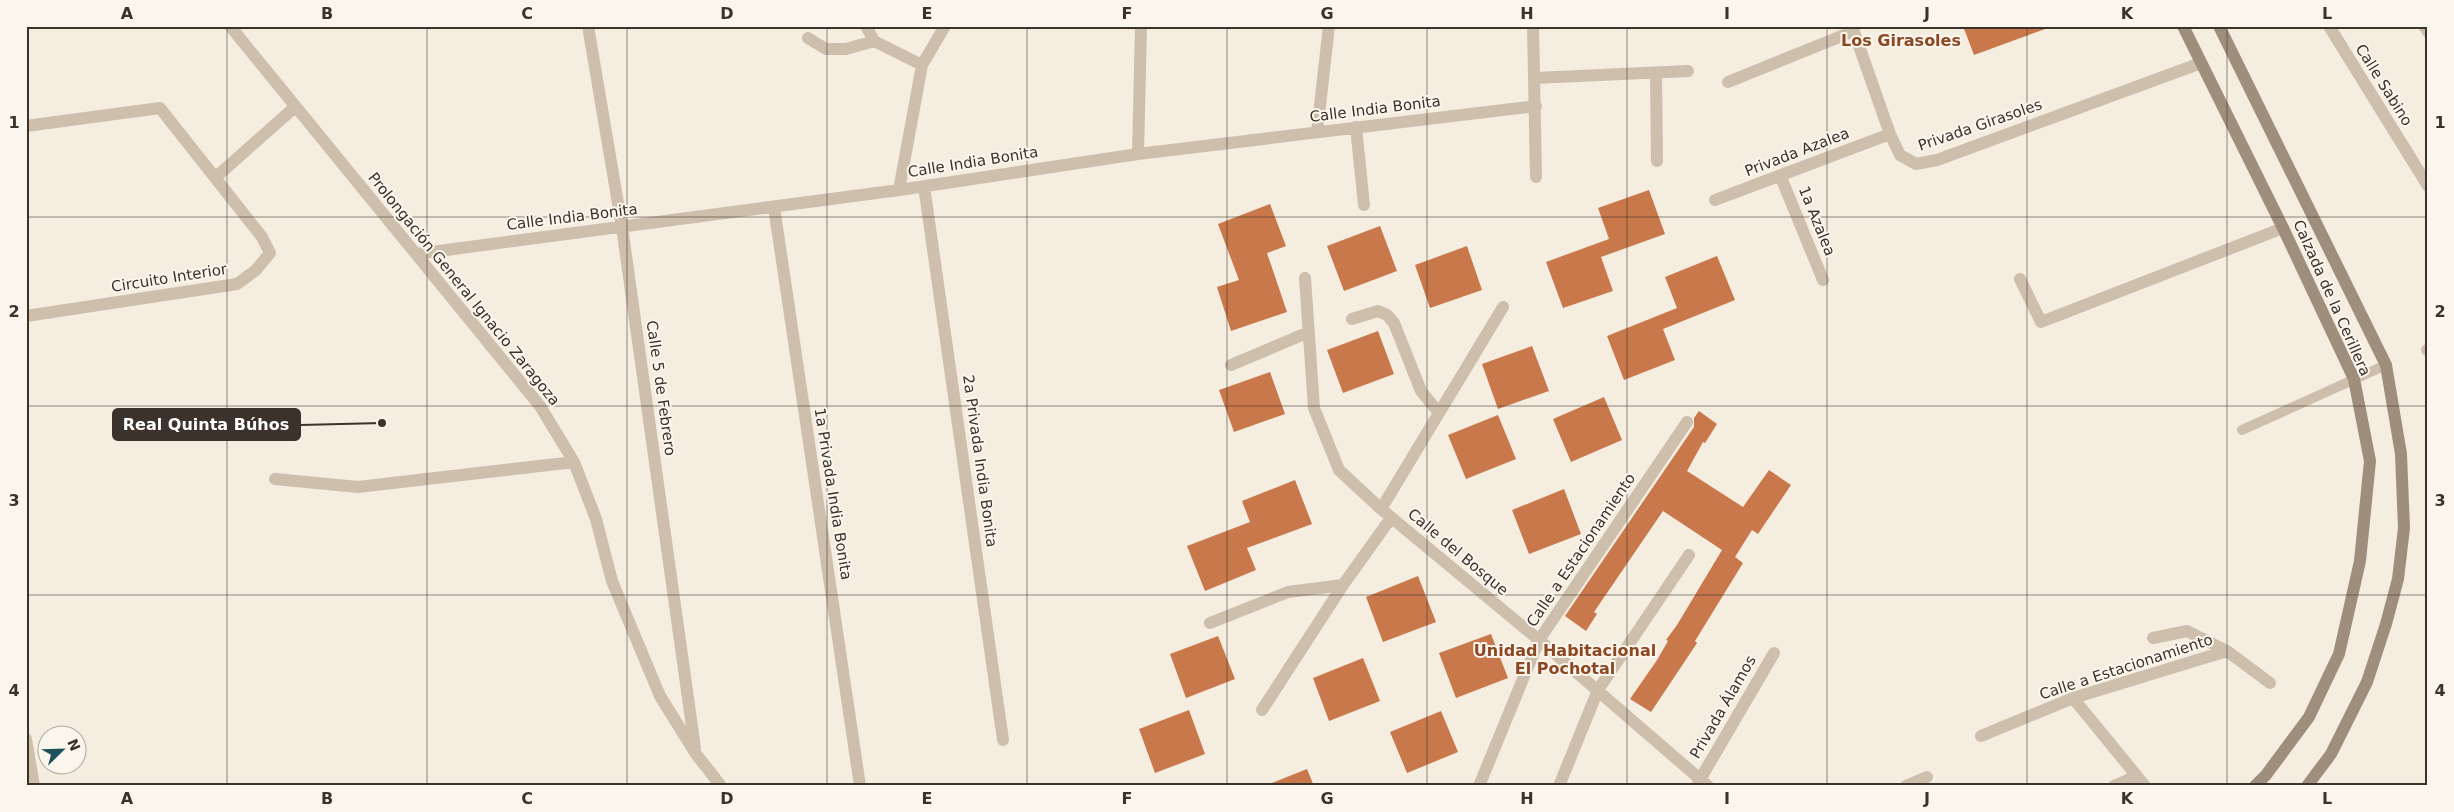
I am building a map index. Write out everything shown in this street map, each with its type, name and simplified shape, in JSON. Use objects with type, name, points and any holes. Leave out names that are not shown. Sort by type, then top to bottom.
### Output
[{"type":"street","name":"Prolongación General Ignacio Zaragoza","points":[[230,26],[540,406],[574,462],[596,519],[612,581],[660,696],[696,754],[721,786]]},
{"type":"street","name":"Calle 5 de Febrero","points":[[588,26],[622,227],[696,754]]},
{"type":"street","points":[[866,26],[874,41],[922,65]]},
{"type":"street","points":[[899,190],[922,65],[945,26]]},
{"type":"street","points":[[1138,154],[1141,26]]},
{"type":"street","points":[[1317,132],[1329,26]]},
{"type":"street","points":[[1533,26],[1536,178]]},
{"type":"street","name":"Calzada de la Cerillera","points":[[2183,26],[2283,228],[2354,379],[2370,461],[2360,561],[2339,654],[2309,716],[2266,775],[2255,786]]},
{"type":"street","name":"Calzada de la Cerillera","points":[[2219,26],[2386,365],[2401,454],[2404,528],[2398,579],[2367,682],[2331,754],[2307,786]]},
{"type":"street","name":"Calle Sabino","points":[[2329,26],[2428,186]]},
{"type":"street","points":[[2424,26],[2428,32]]},
{"type":"street","points":[[1728,82],[1853,29]]},
{"type":"street","name":"Privada Girasoles","points":[[1853,29],[1890,134],[1900,155],[1916,164],[1937,160],[2200,63]]},
{"type":"street","points":[[808,38],[826,49],[846,49],[874,41]]},
{"type":"street","points":[[1535,78],[1656,74],[1688,71]]},
{"type":"street","points":[[1656,74],[1657,161]]},
{"type":"street","name":"Calle India Bonita","points":[[416,254],[899,190],[1138,154],[1536,106]]},
{"type":"street","points":[[216,177],[295,107]]},
{"type":"street","name":"Circuito Interior","points":[[26,126],[160,108],[262,237],[270,253],[256,270],[237,284],[26,316]]},
{"type":"street","points":[[1356,127],[1364,205]]},
{"type":"street","name":"Privada Azalea","points":[[1715,200],[1890,134]]},
{"type":"street","name":"1a Azalea","points":[[1780,175],[1823,280]]},
{"type":"street","name":"2a Privada India Bonita","points":[[924,186],[1003,740]]},
{"type":"street","name":"1a Privada India Bonita","points":[[774,207],[860,786]]},
{"type":"street","points":[[2020,279],[2041,322],[2283,228]]},
{"type":"street","name":"Calle del Bosque","points":[[1305,278],[1314,408],[1340,470],[1391,518],[1598,690],[1702,783]]},
{"type":"street","points":[[1381,509],[1503,307]]},
{"type":"street","points":[[1352,319],[1378,311],[1387,315],[1394,323],[1421,391],[1439,413]]},
{"type":"street","points":[[1231,365],[1309,332]]},
{"type":"street","name":"Calle a Estacionamiento","points":[[1479,786],[1539,640],[1687,422]]},
{"type":"street","points":[[275,479],[358,487],[574,462]]},
{"type":"street","points":[[1262,710],[1343,585],[1391,518]]},
{"type":"street","points":[[1559,786],[1598,690],[1689,555]]},
{"type":"street","points":[[1210,623],[1288,592],[1343,585]]},
{"type":"street","name":"Calle a Estacionamiento","points":[[2154,638],[2187,631],[2227,651],[2270,684]]},
{"type":"street","name":"Calle a Estacionamiento","points":[[1980,736],[2073,698],[2227,651]]},
{"type":"street","name":"Privada Álamos","points":[[1702,783],[1774,653]]},
{"type":"street","points":[[2073,698],[2141,781],[2114,786]]},
{"type":"street","points":[[26,739],[34,786]]},
{"type":"street","points":[[1906,786],[1926,777]]},
{"type":"lane","points":[[2242,430],[2386,365]]},
{"type":"building","points":[[1963,26],[2047,26],[2048,28],[1974,55]]},
{"type":"building","points":[[1649,190],[1665,234],[1601,257],[1613,291],[1563,308],[1546,262],[1609,239],[1598,208]]},
{"type":"building","points":[[1270,204],[1286,246],[1267,253],[1287,312],[1231,331],[1217,287],[1239,280],[1218,224]]},
{"type":"building","points":[[1380,226],[1397,271],[1344,291],[1327,246]]},
{"type":"building","points":[[1467,246],[1482,290],[1430,308],[1415,265]]},
{"type":"building","points":[[1717,256],[1735,300],[1663,329],[1675,360],[1624,380],[1607,336],[1677,308],[1665,277]]},
{"type":"building","points":[[1378,331],[1394,374],[1343,393],[1327,350]]},
{"type":"building","points":[[1532,346],[1549,391],[1498,409],[1482,364]]},
{"type":"building","points":[[1270,372],[1285,414],[1234,432],[1219,390]]},
{"type":"building","points":[[1604,397],[1622,440],[1571,462],[1553,419]]},
{"type":"building","points":[[1699,411],[1717,424],[1705,443],[1703,442],[1687,471],[1743,507],[1769,470],[1791,485],[1758,534],[1752,530],[1735,557],[1743,563],[1695,641],[1697,643],[1651,712],[1630,699],[1657,660],[1668,641],[1666,640],[1722,550],[1663,511],[1594,612],[1597,614],[1586,631],[1565,616],[1694,427],[1694,418]]},
{"type":"building","points":[[1498,415],[1516,459],[1466,479],[1448,435]]},
{"type":"building","points":[[1295,480],[1312,524],[1247,548],[1256,570],[1205,591],[1187,546],[1250,522],[1242,501]]},
{"type":"building","points":[[1564,489],[1581,534],[1529,554],[1512,510]]},
{"type":"building","points":[[1418,576],[1436,622],[1383,642],[1366,597]]},
{"type":"building","points":[[1491,634],[1508,678],[1456,698],[1439,653]]},
{"type":"building","points":[[1218,636],[1235,679],[1186,698],[1170,654]]},
{"type":"building","points":[[1363,658],[1380,701],[1329,721],[1313,678]]},
{"type":"building","points":[[1189,710],[1205,754],[1155,773],[1139,729]]},
{"type":"building","points":[[1441,711],[1458,752],[1407,773],[1390,732]]},
{"type":"building","points":[[1307,769],[1314,786],[1267,785]]},
{"type":"place","name":"Real Quinta Búhos","points":[[382,423]]},
{"type":"district","name":"Los Girasoles","points":[[1901,40]]},
{"type":"district","name":"Unidad Habitacional El Pochotal","points":[[1565,659]]}]
